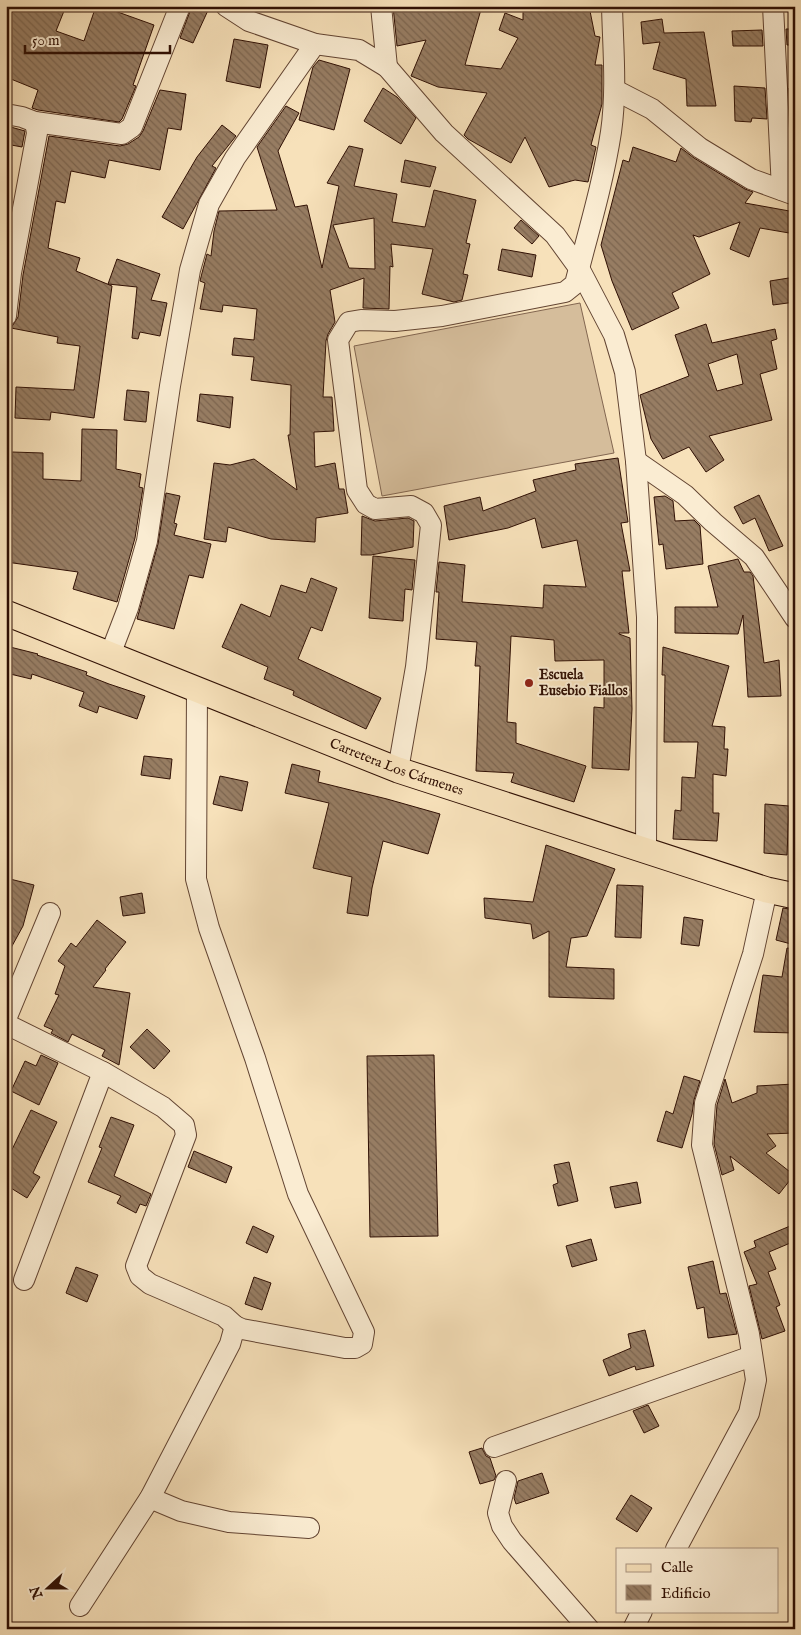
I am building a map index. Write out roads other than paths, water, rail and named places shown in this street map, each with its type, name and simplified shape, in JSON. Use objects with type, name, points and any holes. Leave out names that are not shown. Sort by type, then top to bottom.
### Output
[{"type":"main road","name":"Carretera Los Cármenes","points":[[6,613],[398,770],[646,852],[767,890],[795,896]]},
{"type":"street","points":[[6,114],[22,116],[35,122],[122,134],[132,126],[180,6]]},
{"type":"street","points":[[226,6],[249,21],[316,44],[359,50],[387,67],[444,133],[556,235],[579,268],[614,335],[625,372],[636,461],[647,617],[646,852]]},
{"type":"street","points":[[382,6],[387,67]]},
{"type":"street","points":[[398,770],[416,667],[431,525],[424,513],[411,506],[375,509],[366,504],[357,490],[338,340],[349,322],[361,320],[395,321],[442,316],[565,292],[575,284],[599,194],[611,131],[614,90],[612,6]]},
{"type":"street","points":[[614,90],[652,109],[700,148],[751,179],[789,193],[773,6]]},
{"type":"street","points":[[110,655],[128,608],[147,541],[170,386],[190,270],[209,204],[235,158],[316,44]]},
{"type":"street","points":[[6,316],[11,273],[37,133],[35,122]]},
{"type":"street","points":[[636,461],[685,495],[754,557],[795,618]]},
{"type":"street","points":[[6,1024],[103,1072],[163,1107],[184,1125],[186,1135],[136,1266],[140,1276],[150,1284],[224,1316],[235,1326],[242,1329],[345,1348],[355,1348],[362,1344],[364,1332],[298,1194],[255,1058],[209,928],[196,878],[197,690]]},
{"type":"street","points":[[677,1548],[749,1413],[756,1380],[749,1334],[702,1145],[705,1103],[753,954],[767,890]]},
{"type":"street","points":[[6,1019],[50,914]]},
{"type":"street","points":[[24,1280],[103,1072]]},
{"type":"street","points":[[80,1606],[150,1498],[230,1344],[235,1326]]},
{"type":"street","points":[[494,1447],[752,1356]]},
{"type":"street","points":[[506,1481],[498,1513],[502,1526],[512,1541],[588,1629]]},
{"type":"street","points":[[150,1498],[181,1511],[228,1522],[309,1528]]},
{"type":"street","points":[[633,1629],[642,1612]]},
{"type":"place","name":"Escuela Eusebio Fiallos","points":[[529,683]]}]
